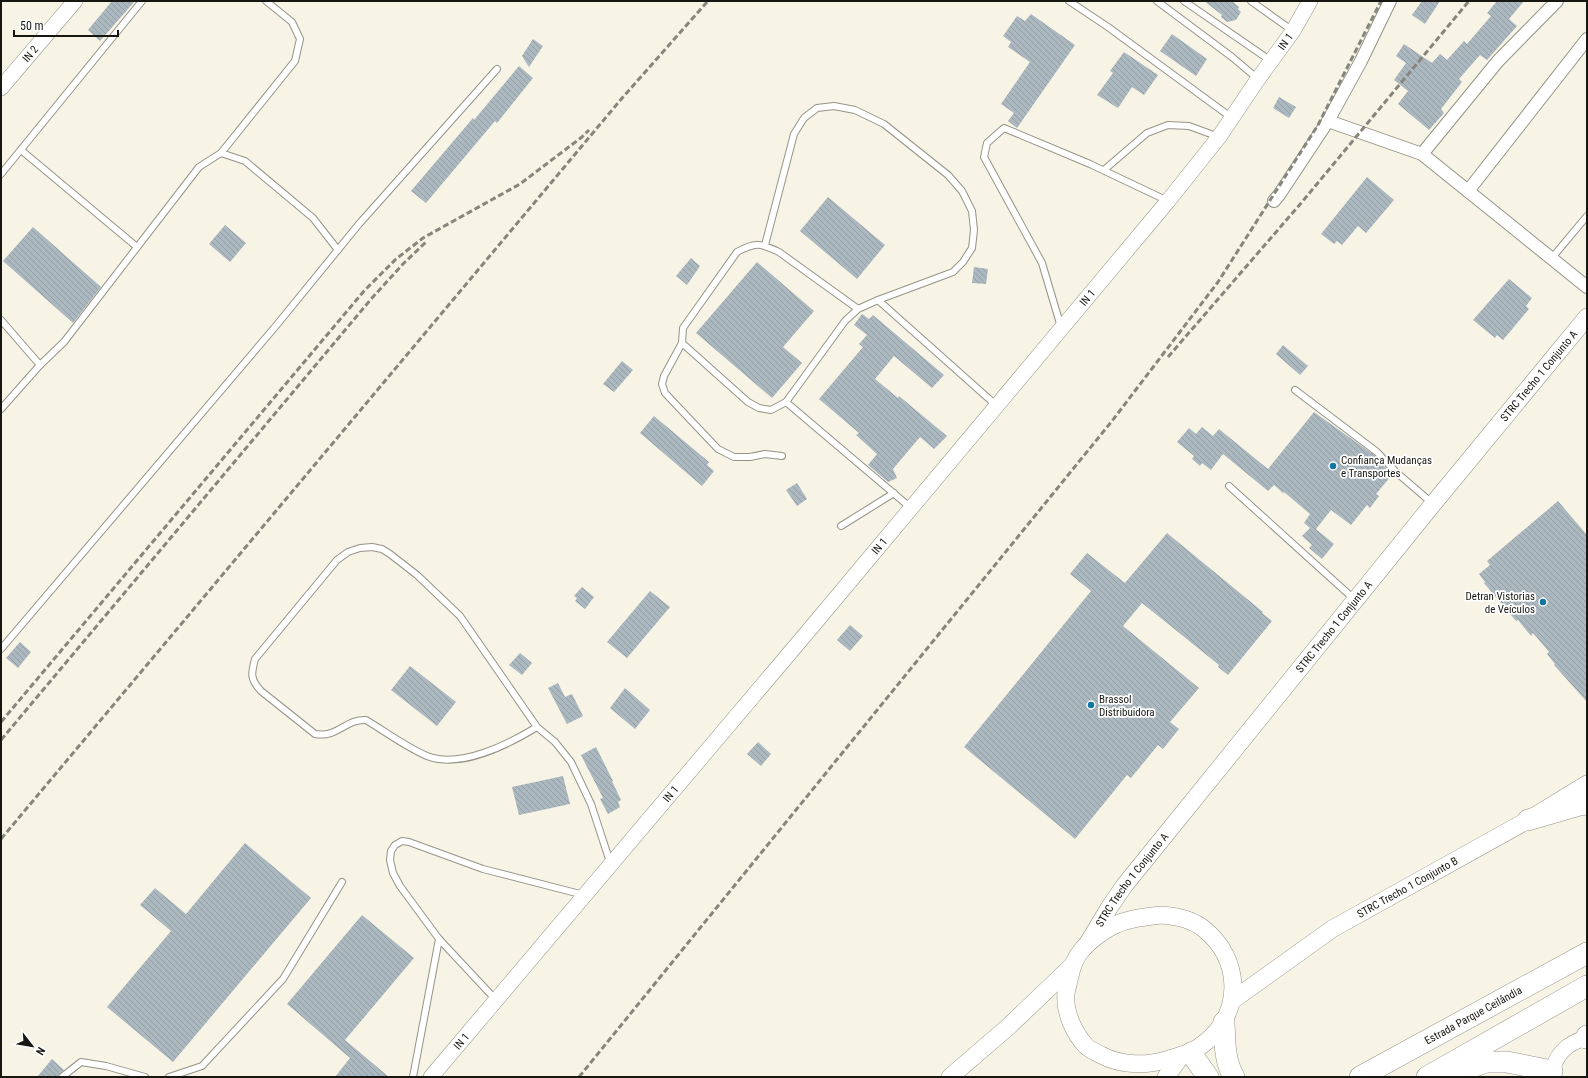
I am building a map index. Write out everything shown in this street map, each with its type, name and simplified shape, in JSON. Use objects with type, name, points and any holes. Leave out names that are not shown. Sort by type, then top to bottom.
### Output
[{"type":"highway","points":[[1528,820],[1583,804],[1587,805]]},
{"type":"highway","points":[[1561,968],[1587,947]]},
{"type":"highway","name":"Estrada Parque Ceilândia","points":[[1360,1077],[1587,953]]},
{"type":"highway","points":[[1427,1077],[1587,986]]},
{"type":"highway","points":[[1224,1022],[1226,1054],[1230,1071],[1234,1077]]},
{"type":"highway","points":[[1186,1054],[1208,1077]]},
{"type":"highway","points":[[1344,1077],[1389,1061]]},
{"type":"highway","points":[[1444,1077],[1486,1062],[1507,1062],[1552,1074]]},
{"type":"main road","name":"STRC Trecho 1 Conjunto A","points":[[1088,943],[1124,886],[1433,504],[1587,317]]},
{"type":"main road","name":"STRC Trecho 1 Conjunto B","points":[[1233,1000],[1332,929],[1528,820],[1587,784]]},
{"type":"main road","points":[[1161,914],[1180,917],[1203,928],[1223,949],[1232,973],[1233,1000],[1224,1022],[1207,1042],[1186,1054],[1160,1062],[1130,1064],[1107,1058],[1087,1047],[1077,1035],[1069,1017],[1066,994],[1073,965],[1080,952],[1088,943],[1110,927],[1131,920],[1161,914]]},
{"type":"main road","points":[[950,1077],[1008,1027],[1073,965]]},
{"type":"main road","points":[[1166,1077],[1186,1054]]},
{"type":"street","name":"IN 2","points":[[1,88],[75,1]]},
{"type":"street","name":"IN 1","points":[[431,1077],[1168,201],[1219,137],[1258,79],[1293,31],[1310,1]]},
{"type":"street","points":[[1274,201],[1328,121],[1361,61],[1390,1]]},
{"type":"street","points":[[1422,154],[1498,61],[1556,1]]},
{"type":"street","points":[[1468,191],[1587,39]]},
{"type":"street","points":[[1328,121],[1422,154],[1587,287]]},
{"type":"street","points":[[1552,1074],[1556,1059],[1564,1049],[1574,1041],[1587,1037]]},
{"type":"lane","points":[[1,174],[142,1]]},
{"type":"lane","points":[[1,409],[40,365],[64,342],[199,167],[221,153],[295,61],[300,39],[292,22],[266,1]]},
{"type":"lane","points":[[1069,1],[1108,27],[1232,118]]},
{"type":"lane","points":[[1157,1],[1232,57],[1258,79]]},
{"type":"lane","points":[[1184,1],[1271,61]]},
{"type":"lane","points":[[1251,1],[1293,31]]},
{"type":"lane","points":[[1,648],[276,327],[338,250],[398,180],[497,70]]},
{"type":"lane","points":[[682,342],[753,405],[759,408],[772,410],[786,402],[845,321],[858,310],[878,300],[953,272],[963,262],[972,248],[972,211],[962,191],[948,175],[884,124],[855,110],[834,106],[817,108],[804,118],[794,134],[764,245]]},
{"type":"lane","points":[[1104,170],[1147,133],[1168,125],[1188,126],[1219,137]]},
{"type":"lane","points":[[1061,329],[1042,263],[984,157],[987,143],[1004,128],[1104,170],[1168,201]]},
{"type":"lane","points":[[21,150],[137,247]]},
{"type":"lane","points":[[221,153],[245,161],[313,218],[338,250]]},
{"type":"lane","points":[[1551,259],[1587,216]]},
{"type":"lane","points":[[782,456],[765,454],[750,457],[734,457],[718,449],[665,393],[662,384],[664,376],[682,342],[683,328],[737,252],[750,244],[764,245],[779,252],[858,310]]},
{"type":"lane","points":[[878,300],[997,406]]},
{"type":"lane","points":[[1,320],[40,365]]},
{"type":"lane","points":[[1295,390],[1377,452],[1396,472],[1433,504]]},
{"type":"lane","points":[[786,402],[911,508]]},
{"type":"lane","points":[[1229,486],[1355,600]]},
{"type":"lane","points":[[841,526],[894,493]]},
{"type":"lane","points":[[537,727],[502,745],[457,760],[442,760],[428,756],[411,748],[366,720],[352,722],[331,734],[322,736],[316,734],[261,691],[253,682],[252,668],[255,659],[337,560],[348,552],[360,548],[377,548],[390,554],[417,575],[460,616],[537,727],[555,742],[571,762],[591,804],[611,864]]},
{"type":"lane","points":[[496,1000],[439,939],[400,886],[393,872],[390,860],[395,845],[402,842],[419,845],[483,869],[584,896]]},
{"type":"lane","points":[[169,1077],[202,1066],[283,979],[342,882]]},
{"type":"lane","points":[[414,1077],[439,939]]},
{"type":"lane","points":[[62,1077],[80,1062],[106,1066],[145,1077]]},
{"type":"building","points":[[112,1],[135,1],[100,41],[88,30]]},
{"type":"building","points":[[1204,1],[1232,1],[1239,7],[1238,9],[1241,12],[1236,20],[1227,22],[1221,17],[1222,15]]},
{"type":"building","points":[[1422,1],[1440,1],[1425,24],[1412,15]]},
{"type":"building","points":[[1497,1],[1524,1],[1509,19],[1517,26],[1487,60],[1480,55],[1459,79],[1462,82],[1441,109],[1444,113],[1429,130],[1398,104],[1408,91],[1394,80],[1406,63],[1396,56],[1404,44],[1432,63],[1440,54],[1447,60],[1464,41],[1467,44],[1491,16],[1487,13]]},
{"type":"building","points":[[1031,14],[1075,45],[1017,128],[1008,121],[1014,113],[1001,104],[1030,62],[1008,47],[1011,42],[1003,36],[1017,16],[1025,21]]},
{"type":"building","points":[[1172,34],[1207,59],[1196,76],[1160,51]]},
{"type":"building","points":[[533,39],[543,46],[529,67],[522,56]]},
{"type":"building","points":[[1124,52],[1158,75],[1144,95],[1132,87],[1118,108],[1097,95],[1113,73],[1110,71]]},
{"type":"building","points":[[519,66],[533,78],[497,123],[495,121],[426,203],[411,191],[473,118],[474,120]]},
{"type":"building","points":[[1279,97],[1296,107],[1289,118],[1273,108]]},
{"type":"building","points":[[1367,177],[1394,200],[1366,233],[1358,226],[1342,245],[1337,241],[1334,244],[1321,234]]},
{"type":"building","points":[[828,197],[885,245],[857,279],[800,231]]},
{"type":"building","points":[[225,225],[246,243],[230,262],[209,244]]},
{"type":"building","points":[[33,227],[101,287],[73,323],[3,261]]},
{"type":"building","points":[[691,258],[700,266],[687,285],[676,276]]},
{"type":"building","points":[[757,262],[814,311],[783,347],[802,363],[772,398],[696,333]]},
{"type":"building","points":[[974,267],[988,269],[986,284],[972,283]]},
{"type":"building","points":[[1509,279],[1532,298],[1526,306],[1529,309],[1503,340],[1497,335],[1495,338],[1473,320]]},
{"type":"building","points":[[862,314],[869,319],[873,315],[944,375],[932,388],[894,356],[875,379],[898,398],[899,396],[947,436],[934,449],[920,437],[893,469],[897,478],[888,482],[868,465],[877,454],[856,435],[859,433],[819,399],[863,347],[859,344],[867,335],[854,325]]},
{"type":"building","points":[[1283,345],[1308,366],[1300,375],[1276,354]]},
{"type":"building","points":[[622,361],[633,370],[614,392],[603,384]]},
{"type":"building","name":"Confiança Mudanças e Transportes","points":[[1314,412],[1374,455],[1392,475],[1376,494],[1379,496],[1370,508],[1367,505],[1351,525],[1331,510],[1316,529],[1334,544],[1322,559],[1309,548],[1312,545],[1302,536],[1310,528],[1304,523],[1310,514],[1284,492],[1283,493],[1274,485],[1268,491],[1223,454],[1211,470],[1202,463],[1200,466],[1192,459],[1194,456],[1177,442],[1189,428],[1196,434],[1202,427],[1213,436],[1219,429],[1268,469]]},
{"type":"building","points":[[654,416],[709,462],[707,465],[714,471],[702,486],[640,433]]},
{"type":"building","points":[[797,483],[807,499],[797,506],[786,490]]},
{"type":"building","name":"Detran Vistorias de Veículos","points":[[1558,501],[1587,535],[1587,702],[1554,665],[1555,664],[1547,654],[1549,652],[1533,633],[1531,636],[1518,620],[1516,621],[1484,583],[1485,582],[1479,574],[1490,565],[1487,561]]},
{"type":"building","name":"Brassol Distribuidora","points":[[1167,533],[1272,621],[1228,675],[1218,667],[1219,665],[1142,603],[1123,626],[1199,688],[1170,722],[1179,729],[1163,749],[1158,745],[1131,778],[1127,775],[1075,839],[964,747],[1091,591],[1070,574],[1087,553],[1125,583]]},
{"type":"building","points":[[582,587],[594,597],[585,609],[575,601],[577,598],[574,596]]},
{"type":"building","points":[[650,591],[670,607],[627,658],[607,642]]},
{"type":"building","points":[[850,625],[863,636],[850,651],[837,640]]},
{"type":"building","points":[[20,642],[31,652],[18,668],[6,658]]},
{"type":"building","points":[[520,653],[532,663],[522,675],[509,665]]},
{"type":"building","points":[[410,666],[456,702],[437,726],[391,690]]},
{"type":"building","points":[[558,683],[565,697],[572,694],[583,716],[567,724],[548,688]]},
{"type":"building","points":[[625,688],[650,710],[635,729],[610,708]]},
{"type":"building","points":[[758,742],[771,754],[761,766],[747,754]]},
{"type":"building","points":[[596,747],[621,800],[618,802],[620,807],[608,814],[600,799],[603,798],[581,755]]},
{"type":"building","points":[[563,776],[570,804],[519,815],[512,787]]},
{"type":"building","points":[[245,843],[311,898],[173,1062],[107,1007],[171,931],[140,905],[155,888],[186,914]]},
{"type":"building","points":[[362,915],[414,958],[345,1040],[389,1077],[335,1077],[350,1058],[287,1004]]},
{"type":"building","points":[[52,1059],[64,1070],[58,1077],[37,1077]]},
{"type":"railway","points":[[1,839],[623,97],[708,1]]},
{"type":"railway","points":[[579,1077],[1112,421],[1218,282],[1318,125],[1381,1]]},
{"type":"railway","points":[[1168,357],[1302,202],[1469,1]]},
{"type":"railway","points":[[1,722],[364,291],[396,259],[423,238],[520,184],[589,130]]},
{"type":"railway","points":[[1,740],[372,298],[403,264],[427,241]]},
{"type":"place","name":"Confiança Mudanças e Transportes","points":[[1333,466]]},
{"type":"place","name":"Detran Vistorias de Veículos","points":[[1543,602]]},
{"type":"place","name":"Brassol Distribuidora","points":[[1091,705]]}]
